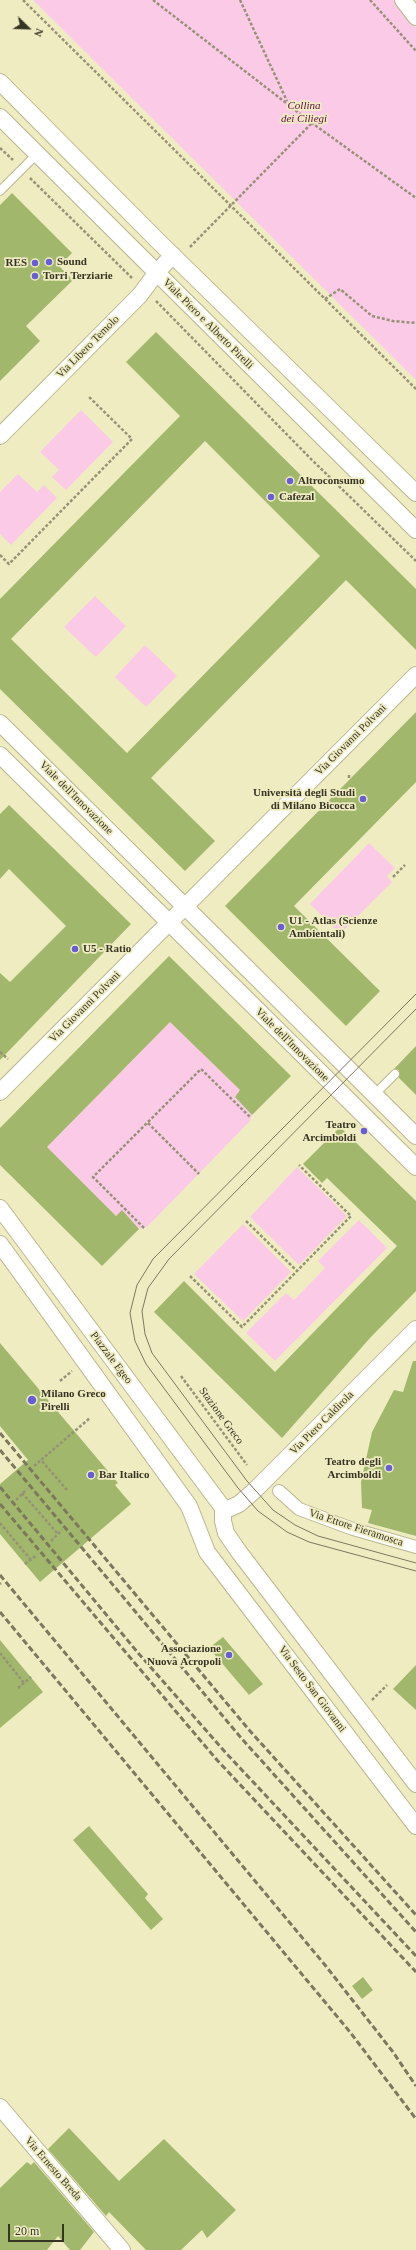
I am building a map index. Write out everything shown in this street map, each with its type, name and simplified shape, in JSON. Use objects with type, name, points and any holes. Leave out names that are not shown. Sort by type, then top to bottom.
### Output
[{"type":"street","points":[[403,0],[416,17]]},
{"type":"street","points":[[0,82],[173,255],[416,493]]},
{"type":"street","name":"Viale Piero e Alberto Pirelli","points":[[2,124],[37,154],[416,530]]},
{"type":"street","name":"Via Libero Temolo","points":[[0,436],[140,295],[157,272],[173,255]]},
{"type":"street","name":"Via Giovanni Polvani","points":[[185,906],[416,675]]},
{"type":"street","name":"Viale dell'Innovazione","points":[[0,723],[416,1136]]},
{"type":"street","name":"Viale dell'Innovazione","points":[[0,755],[416,1167]]},
{"type":"street","points":[[169,922],[185,906]]},
{"type":"street","name":"Via Giovanni Polvani","points":[[0,1092],[169,922]]},
{"type":"street","name":"Piazzale Egeo","points":[[0,1208],[223,1508]]},
{"type":"street","name":"Piazzale Egeo","points":[[0,1244],[189,1506],[207,1552]]},
{"type":"street","name":"Via Piero Caldirola","points":[[223,1508],[228,1509],[239,1504],[254,1491],[416,1329]]},
{"type":"street","name":"Via Ettore Fieramosca","points":[[279,1491],[299,1509],[353,1529],[416,1547]]},
{"type":"street","points":[[223,1508],[222,1521],[226,1533],[238,1552],[416,1784]]},
{"type":"street","name":"Via Sesto San Giovanni","points":[[207,1552],[416,1826]]},
{"type":"street","name":"Via Ernesto Breda","points":[[0,2107],[122,2250]]},
{"type":"lane","points":[[0,191],[37,154]]},
{"type":"lane","points":[[374,1095],[395,1074]]},
{"type":"path","points":[[23,0],[416,389]]},
{"type":"path","points":[[153,0],[287,102],[312,123],[416,198]]},
{"type":"path","points":[[240,0],[287,102]]},
{"type":"path","points":[[370,0],[416,51]]},
{"type":"path","points":[[190,246],[312,123]]},
{"type":"path","points":[[0,148],[134,280]]},
{"type":"path","points":[[325,299],[340,289],[372,316],[393,321],[416,323]]},
{"type":"path","points":[[162,308],[310,458],[416,561]]},
{"type":"path","points":[[0,555],[9,564],[132,439],[88,396]]},
{"type":"path","points":[[349,775],[349,780]]},
{"type":"path","points":[[393,877],[405,865]]},
{"type":"path","points":[[0,1052],[8,1059]]},
{"type":"path","points":[[144,1228],[93,1177],[201,1069],[252,1118]]},
{"type":"path","points":[[148,1123],[199,1174]]},
{"type":"path","points":[[190,1276],[242,1326],[297,1271],[351,1216],[299,1165]]},
{"type":"path","points":[[246,1220],[297,1271]]},
{"type":"path","points":[[60,1381],[77,1368]]},
{"type":"path","name":"Stazione Greco","points":[[182,1376],[247,1465]]},
{"type":"path","points":[[34,1466],[90,1418]]},
{"type":"path","points":[[42,1460],[67,1490]]},
{"type":"path","points":[[16,1500],[26,1489]]},
{"type":"path","points":[[22,1493],[58,1534]]},
{"type":"path","points":[[0,1523],[30,1560]]},
{"type":"path","points":[[51,1542],[62,1530]]},
{"type":"path","points":[[26,1564],[37,1555]]},
{"type":"path","points":[[0,1653],[24,1683]]},
{"type":"path","points":[[18,1688],[31,1677]]},
{"type":"path","points":[[372,1700],[387,1684]]},
{"type":"green space","name":"Collina dei Ciliegi","points":[[33,0],[395,0],[416,28],[416,380]]},
{"type":"green space","points":[[81,410],[113,442],[66,490],[52,477],[59,470],[40,452]]},
{"type":"green space","points":[[18,474],[37,492],[44,485],[57,498],[11,545],[0,534],[0,492]]},
{"type":"green space","points":[[95,596],[126,626],[96,657],[64,627]]},
{"type":"green space","points":[[145,645],[177,676],[146,707],[115,677]]},
{"type":"green space","points":[[369,843],[395,868],[387,876],[392,882],[340,934],[310,904]]},
{"type":"green space","points":[[170,1022],[240,1090],[235,1097],[252,1115],[250,1121],[147,1227],[139,1229],[122,1211],[116,1216],[47,1147]]},
{"type":"green space","points":[[297,1167],[347,1216],[299,1265],[250,1217]]},
{"type":"green space","points":[[359,1220],[387,1248],[275,1361],[246,1333],[286,1293],[294,1300],[325,1268],[318,1261]]},
{"type":"green space","points":[[243,1224],[291,1272],[243,1321],[194,1274]]},
{"type":"building","name":"Torri Terziarie","points":[[12,193],[72,253],[59,266],[73,280],[26,326],[40,341],[0,381],[0,205]]},
{"type":"building","points":[[156,332],[416,589],[416,650],[346,580],[151,778],[215,841],[185,871],[0,689],[0,599],[180,416],[126,362]],"holes":[[[205,441],[320,556],[127,753],[11,639]]]},
{"type":"building","name":"U1 - Atlas (Scienze Ambientali)","points":[[416,712],[416,782],[294,906],[380,991],[346,1026],[225,906]]},
{"type":"building","name":"U5 - Ratio","points":[[9,805],[131,924],[0,1060],[0,973],[10,982],[66,926],[9,869],[0,879],[0,814]]},
{"type":"building","points":[[169,956],[291,1076],[252,1115],[235,1097],[240,1090],[170,1022],[47,1147],[116,1216],[122,1210],[139,1229],[102,1266],[0,1165],[0,1128]]},
{"type":"building","points":[[416,1046],[416,1095],[399,1078],[399,1070],[394,1069]]},
{"type":"building","points":[[340,1127],[416,1201],[416,1291],[370,1338],[282,1438],[154,1312],[184,1281],[275,1372],[397,1246],[327,1178],[322,1183],[303,1164]]},
{"type":"building","points":[[0,1343],[118,1483],[115,1485],[131,1504],[40,1582],[0,1534],[0,1484],[28,1460],[0,1426]]},
{"type":"building","name":"Teatro degli Arcimboldi","points":[[413,1361],[416,1361],[416,1536],[368,1523],[372,1510],[362,1508],[361,1482],[372,1432],[394,1390],[403,1392]]},
{"type":"building","points":[[223,1637],[263,1684],[249,1695],[209,1648]]},
{"type":"building","points":[[0,1640],[43,1692],[0,1728]]},
{"type":"building","points":[[416,1665],[416,1710],[393,1689]]},
{"type":"building","points":[[89,1826],[148,1894],[145,1898],[163,1919],[151,1930],[73,1840]]},
{"type":"building","points":[[363,1977],[373,1990],[362,1999],[352,1986]]},
{"type":"building","points":[[69,2128],[119,2181],[164,2139],[236,2210],[207,2238],[202,2230],[181,2250],[146,2250],[109,2212],[106,2216],[48,2149]]},
{"type":"building","points":[[27,2162],[31,2165],[34,2162],[94,2232],[80,2250],[70,2250],[58,2236],[47,2250],[0,2250],[0,2188]]},
{"type":"tram line","points":[[416,994],[153,1259],[137,1285],[130,1313],[135,1341],[146,1364],[238,1488],[258,1511],[287,1532],[309,1542],[416,1571]]},
{"type":"tram line","points":[[416,1009],[169,1259],[148,1288],[142,1311],[145,1334],[152,1353],[247,1481],[273,1510],[295,1525],[318,1536],[416,1563]]},
{"type":"railway","points":[[0,1433],[250,1731],[416,1915]]},
{"type":"railway","points":[[0,1450],[242,1739],[416,1932]]},
{"type":"railway","points":[[0,1487],[139,1654],[226,1753],[416,1956]]},
{"type":"railway","points":[[0,1504],[217,1760],[416,1972]]},
{"type":"railway","points":[[0,1575],[325,1965],[393,2052],[416,2086]]},
{"type":"railway","points":[[0,1612],[350,2032],[416,2119]]},
{"type":"place","name":"Sound","points":[[49,262]]},
{"type":"place","name":"RES","points":[[35,263]]},
{"type":"place","name":"Torri Terziarie","points":[[35,276]]},
{"type":"place","name":"Altroconsumo","points":[[290,481]]},
{"type":"place","name":"Cafezal","points":[[271,497]]},
{"type":"place","name":"Università degli Studi di Milano Bicocca","points":[[363,799]]},
{"type":"place","name":"U1 - Atlas (Scienze Ambientali)","points":[[281,927]]},
{"type":"place","name":"U5 - Ratio","points":[[75,949]]},
{"type":"place","name":"Teatro Arcimboldi","points":[[364,1131]]},
{"type":"place","name":"Milano Greco Pirelli","points":[[32,1400]]},
{"type":"place","name":"Teatro degli Arcimboldi","points":[[389,1468]]},
{"type":"place","name":"Bar Italico","points":[[91,1475]]},
{"type":"place","name":"Associazione Nuova Acropoli","points":[[229,1655]]}]
